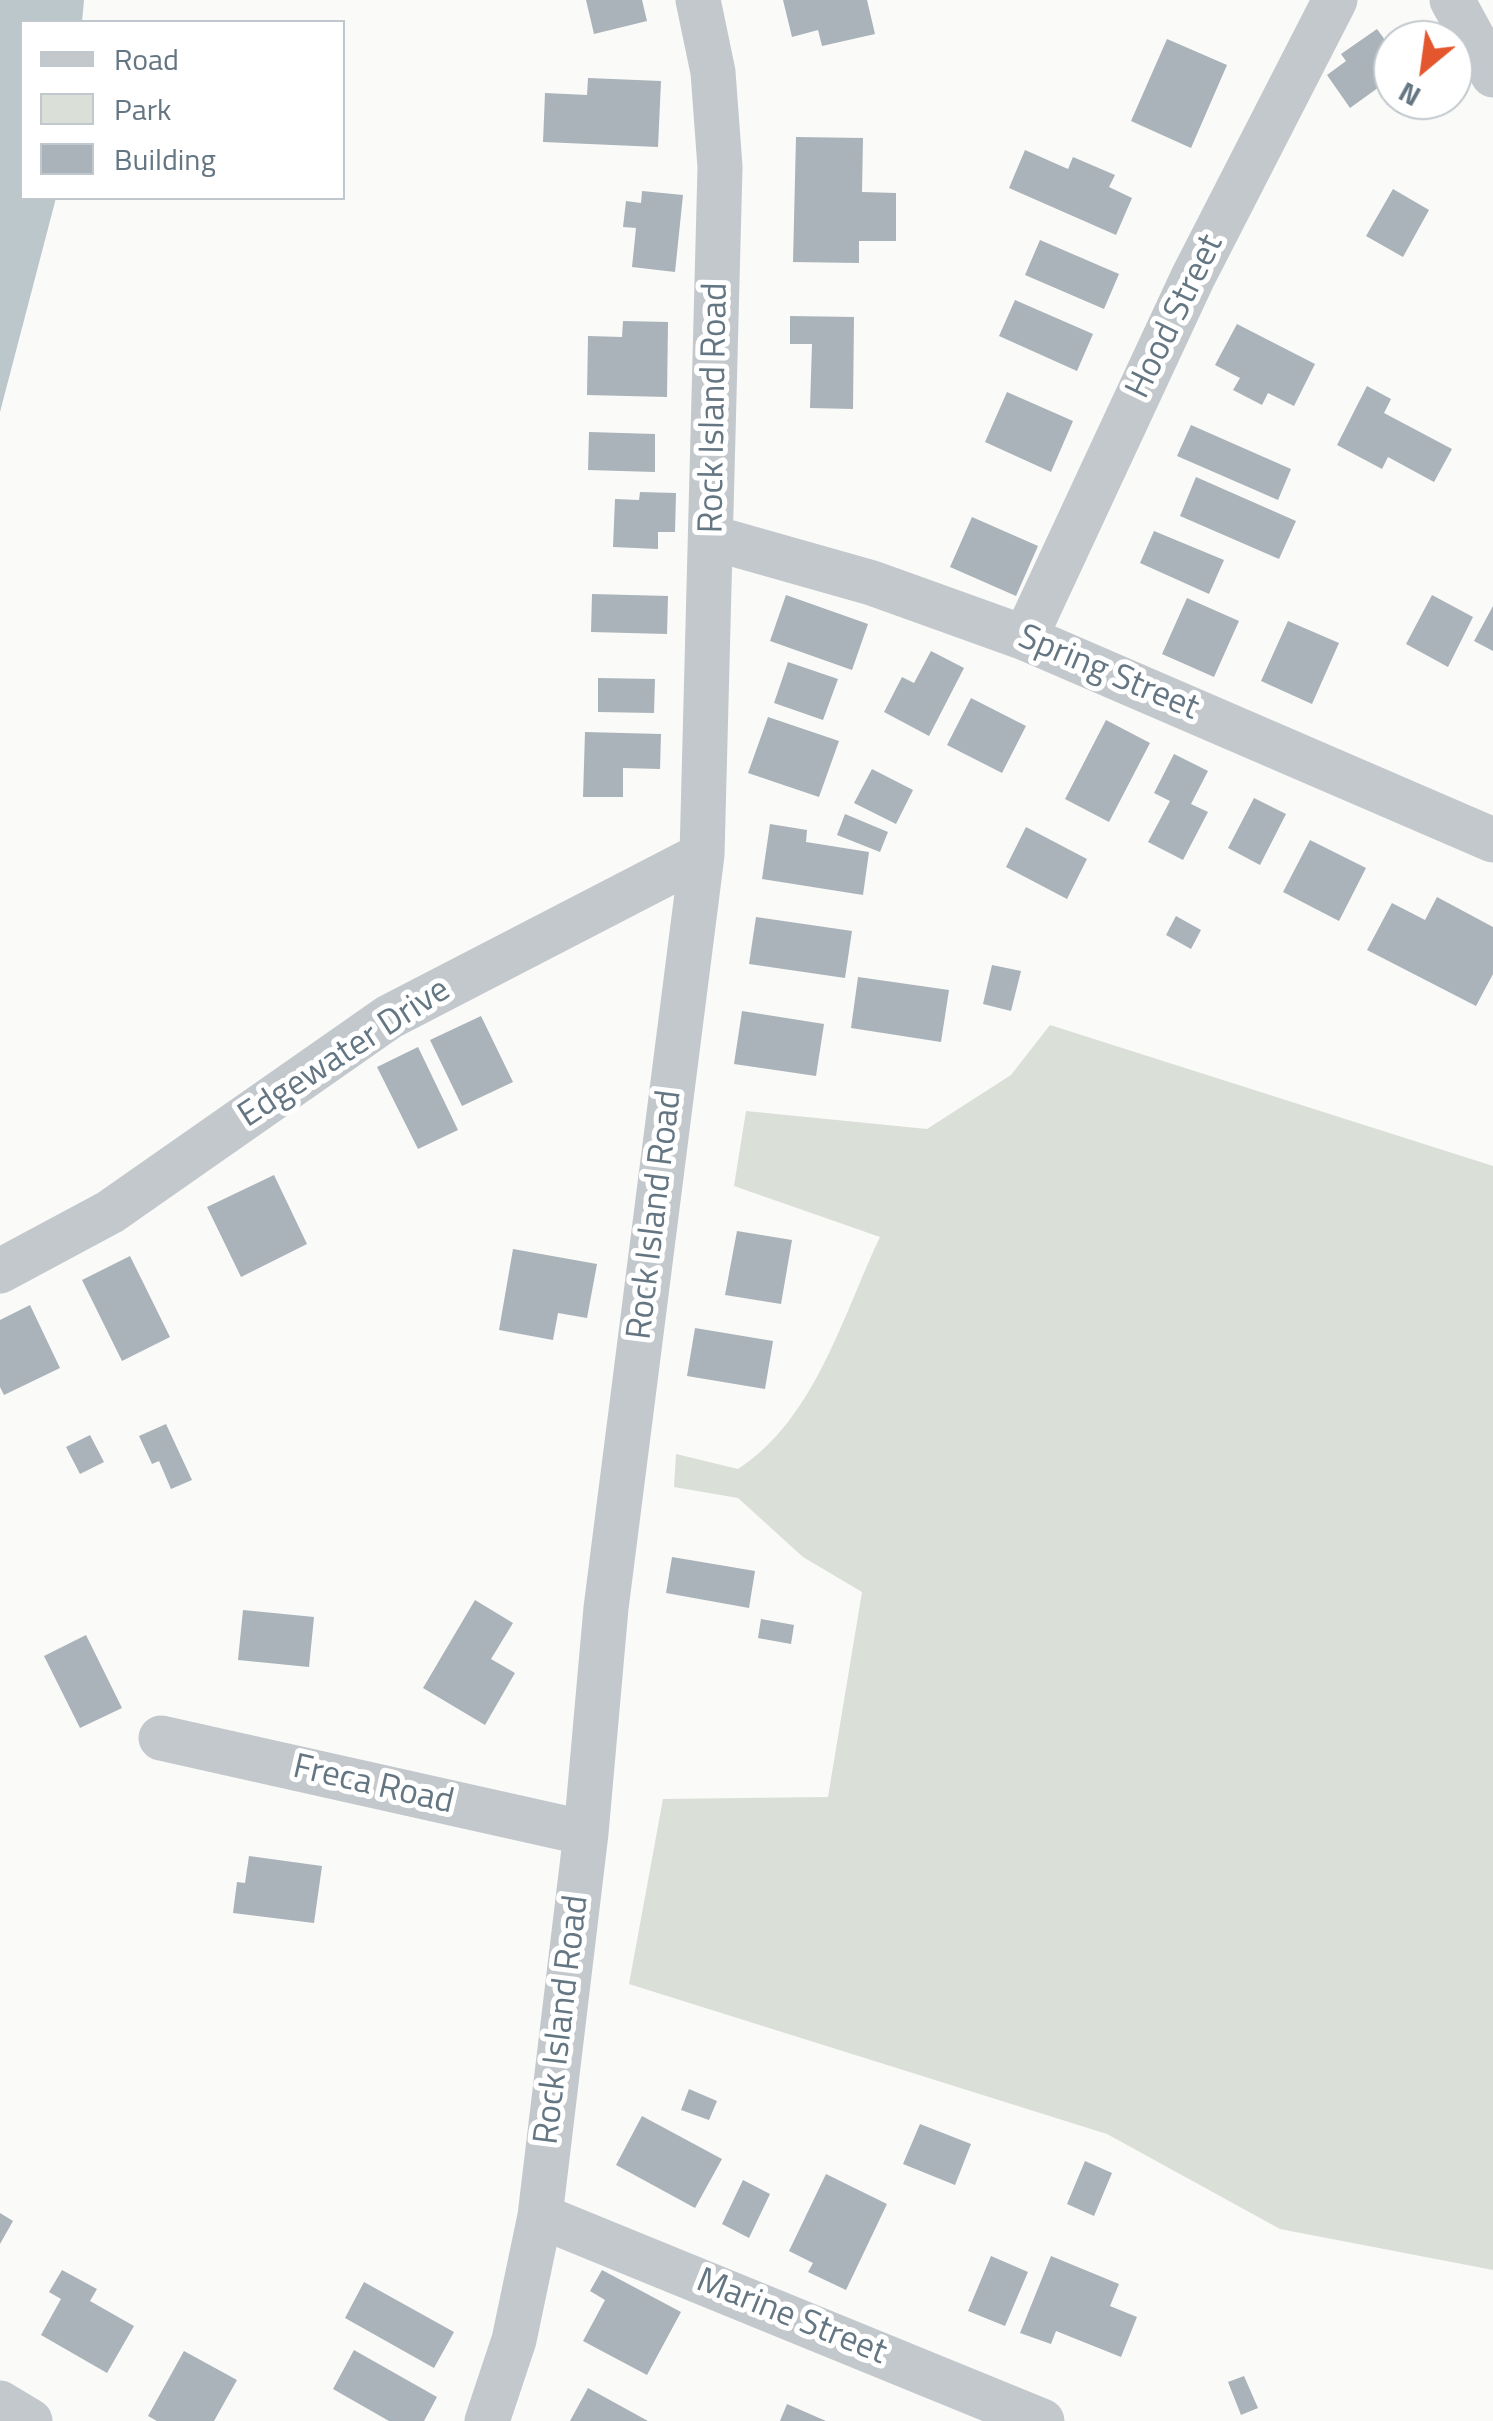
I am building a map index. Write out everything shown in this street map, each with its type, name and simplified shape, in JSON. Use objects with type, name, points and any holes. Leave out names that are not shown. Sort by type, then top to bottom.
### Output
[{"type":"street","name":"Rock Island Road","points":[[487,2421],[514,2340],[540,2216],[586,1833],[609,1589],[702,855],[720,166],[714,72],[698,0]]},
{"type":"street","name":"Hood Street","points":[[1024,638],[1193,277],[1335,0]]},
{"type":"street","points":[[1452,0],[1493,75]]},
{"type":"street","name":"Spring Street","points":[[713,538],[872,582],[1024,638],[1493,840]]},
{"type":"street","name":"Edgewater Drive","points":[[0,1271],[110,1212],[389,1018],[702,855]]},
{"type":"street","name":"Freca Road","points":[[161,1738],[586,1833]]},
{"type":"street","name":"Marine Street","points":[[540,2216],[1042,2421]]},
{"type":"street","points":[[0,2403],[30,2421]]},
{"type":"green space","points":[[1050,1025],[1493,1166],[1493,2270],[1280,2229],[1107,2134],[629,1984],[663,1799],[828,1797],[862,1592],[803,1557],[738,1498],[674,1487],[676,1454],[738,1469],[765,1448],[787,1423],[824,1364],[880,1237],[734,1186],[746,1111],[927,1129],[1011,1075]]},
{"type":"shaded area","points":[[0,0],[84,0],[82,20],[20,20],[20,200],[55,200],[0,412]]},
{"type":"building","points":[[586,0],[642,0],[647,21],[594,34]]},
{"type":"building","points":[[783,0],[867,0],[875,34],[822,46],[818,30],[792,37]]},
{"type":"building","points":[[1373,32],[1373,91],[1350,108],[1327,75],[1346,61],[1341,54]]},
{"type":"building","points":[[1167,39],[1227,65],[1191,148],[1131,121]]},
{"type":"building","points":[[588,78],[661,81],[658,147],[543,142],[545,93],[587,95]]},
{"type":"building","points":[[796,137],[863,138],[862,192],[896,193],[896,241],[859,241],[859,263],[793,262]]},
{"type":"building","points":[[1025,150],[1068,169],[1073,157],[1115,175],[1109,187],[1132,198],[1116,235],[1009,188]]},
{"type":"building","points":[[1393,189],[1429,210],[1403,257],[1366,236]]},
{"type":"building","points":[[642,191],[683,195],[675,272],[632,267],[636,228],[623,227],[626,201],[641,203]]},
{"type":"building","points":[[1040,240],[1119,274],[1104,309],[1025,275]]},
{"type":"building","points":[[1015,300],[1093,334],[1077,371],[999,336]]},
{"type":"building","points":[[790,316],[854,317],[853,409],[810,408],[812,344],[790,344]]},
{"type":"building","points":[[623,321],[668,322],[667,397],[587,395],[588,336],[622,337]]},
{"type":"building","points":[[1237,324],[1315,364],[1294,406],[1268,393],[1262,405],[1233,390],[1240,378],[1215,365]]},
{"type":"building","points":[[1367,386],[1391,399],[1384,413],[1452,449],[1434,482],[1388,457],[1382,469],[1337,445]]},
{"type":"building","points":[[1007,392],[1073,421],[1051,472],[985,442]]},
{"type":"building","points":[[1191,425],[1291,469],[1278,500],[1177,456]]},
{"type":"building","points":[[589,432],[655,434],[655,472],[588,470]]},
{"type":"building","points":[[1196,477],[1296,521],[1279,559],[1180,516]]},
{"type":"building","points":[[640,492],[676,493],[675,532],[658,532],[658,549],[613,547],[615,499],[639,500]]},
{"type":"building","points":[[972,517],[1038,546],[1016,596],[950,567]]},
{"type":"building","points":[[1154,531],[1224,560],[1209,594],[1140,563]]},
{"type":"building","points":[[592,594],[668,596],[667,634],[591,632]]},
{"type":"building","points":[[786,595],[868,624],[852,670],[770,641]]},
{"type":"building","points":[[1432,595],[1473,617],[1448,667],[1406,644]]},
{"type":"building","points":[[1187,598],[1239,621],[1214,677],[1162,654]]},
{"type":"building","points":[[1493,606],[1493,651],[1474,641]]},
{"type":"building","points":[[1288,621],[1339,643],[1312,704],[1261,681]]},
{"type":"building","points":[[931,651],[964,668],[929,736],[884,712],[902,677],[914,683]]},
{"type":"building","points":[[788,662],[838,679],[823,720],[774,703]]},
{"type":"building","points":[[598,678],[655,679],[654,713],[598,712]]},
{"type":"building","points":[[971,698],[1026,726],[1002,773],[947,745]]},
{"type":"building","points":[[768,717],[839,741],[819,797],[748,773]]},
{"type":"building","points":[[1106,720],[1150,743],[1109,822],[1065,799]]},
{"type":"building","points":[[585,732],[661,734],[660,769],[623,768],[623,797],[583,797]]},
{"type":"building","points":[[1174,754],[1208,771],[1191,804],[1208,812],[1183,860],[1148,842],[1170,801],[1154,793]]},
{"type":"building","points":[[872,769],[913,790],[896,824],[854,803]]},
{"type":"building","points":[[1254,798],[1286,814],[1260,865],[1228,848]]},
{"type":"building","points":[[845,814],[888,832],[880,852],[837,835]]},
{"type":"building","points":[[770,824],[807,830],[806,842],[869,852],[863,895],[762,879]]},
{"type":"building","points":[[1026,827],[1087,859],[1067,899],[1006,867]]},
{"type":"building","points":[[1310,840],[1366,868],[1339,921],[1283,892]]},
{"type":"building","points":[[1437,897],[1493,927],[1493,974],[1476,1006],[1367,950],[1392,903],[1425,920]]},
{"type":"building","points":[[1176,916],[1201,930],[1191,949],[1166,935]]},
{"type":"building","points":[[756,917],[852,931],[845,978],[749,964]]},
{"type":"building","points":[[992,965],[1021,971],[1011,1011],[983,1004]]},
{"type":"building","points":[[858,977],[949,990],[941,1042],[851,1028]]},
{"type":"building","points":[[742,1011],[824,1024],[816,1076],[734,1064]]},
{"type":"building","points":[[481,1016],[513,1082],[462,1106],[430,1040]]},
{"type":"building","points":[[418,1047],[458,1130],[418,1149],[377,1067]]},
{"type":"building","points":[[274,1175],[307,1244],[241,1277],[207,1207]]},
{"type":"building","points":[[737,1231],[792,1240],[781,1304],[725,1295]]},
{"type":"building","points":[[513,1249],[597,1264],[587,1318],[558,1313],[553,1340],[499,1330]]},
{"type":"building","points":[[130,1256],[170,1337],[122,1361],[82,1280]]},
{"type":"building","points":[[30,1305],[60,1368],[4,1395],[0,1387],[0,1320]]},
{"type":"building","points":[[695,1328],[773,1341],[765,1389],[687,1376]]},
{"type":"building","points":[[166,1424],[192,1480],[171,1489],[159,1461],[152,1464],[139,1436]]},
{"type":"building","points":[[90,1435],[104,1462],[80,1474],[66,1447]]},
{"type":"building","points":[[672,1557],[755,1571],[749,1608],[666,1593]]},
{"type":"building","points":[[475,1600],[513,1623],[491,1659],[515,1673],[485,1725],[423,1688]]},
{"type":"building","points":[[243,1610],[314,1617],[309,1667],[238,1660]]},
{"type":"building","points":[[761,1619],[794,1625],[791,1644],[758,1638]]},
{"type":"building","points":[[86,1635],[122,1708],[80,1728],[44,1656]]},
{"type":"building","points":[[249,1856],[322,1866],[314,1923],[233,1913],[237,1882],[245,1883]]},
{"type":"building","points":[[689,2089],[717,2101],[709,2120],[681,2110]]},
{"type":"building","points":[[642,2116],[722,2159],[695,2208],[616,2165]]},
{"type":"building","points":[[920,2124],[971,2144],[955,2185],[903,2164]]},
{"type":"building","points":[[1085,2161],[1112,2173],[1094,2216],[1067,2204]]},
{"type":"building","points":[[826,2174],[887,2204],[846,2290],[808,2272],[813,2263],[789,2251]]},
{"type":"building","points":[[743,2180],[770,2194],[749,2238],[722,2224]]},
{"type":"building","points":[[0,2213],[13,2221],[0,2244]]},
{"type":"building","points":[[991,2256],[1028,2272],[1005,2326],[968,2311]]},
{"type":"building","points":[[1051,2256],[1119,2284],[1110,2306],[1137,2317],[1121,2357],[1056,2331],[1051,2344],[1020,2333]]},
{"type":"building","points":[[62,2270],[97,2289],[90,2301],[134,2326],[107,2373],[41,2335],[61,2299],[49,2292]]},
{"type":"building","points":[[602,2270],[681,2312],[647,2375],[583,2341],[605,2300],[590,2291]]},
{"type":"building","points":[[364,2282],[454,2332],[434,2368],[345,2318]]},
{"type":"building","points":[[354,2350],[437,2397],[424,2421],[389,2421],[333,2389]]},
{"type":"building","points":[[184,2351],[237,2380],[214,2421],[157,2421],[148,2416]]},
{"type":"building","points":[[1244,2376],[1258,2408],[1241,2415],[1228,2382]]},
{"type":"building","points":[[588,2388],[648,2421],[570,2421]]},
{"type":"building","points":[[787,2404],[826,2421],[780,2421]]}]
